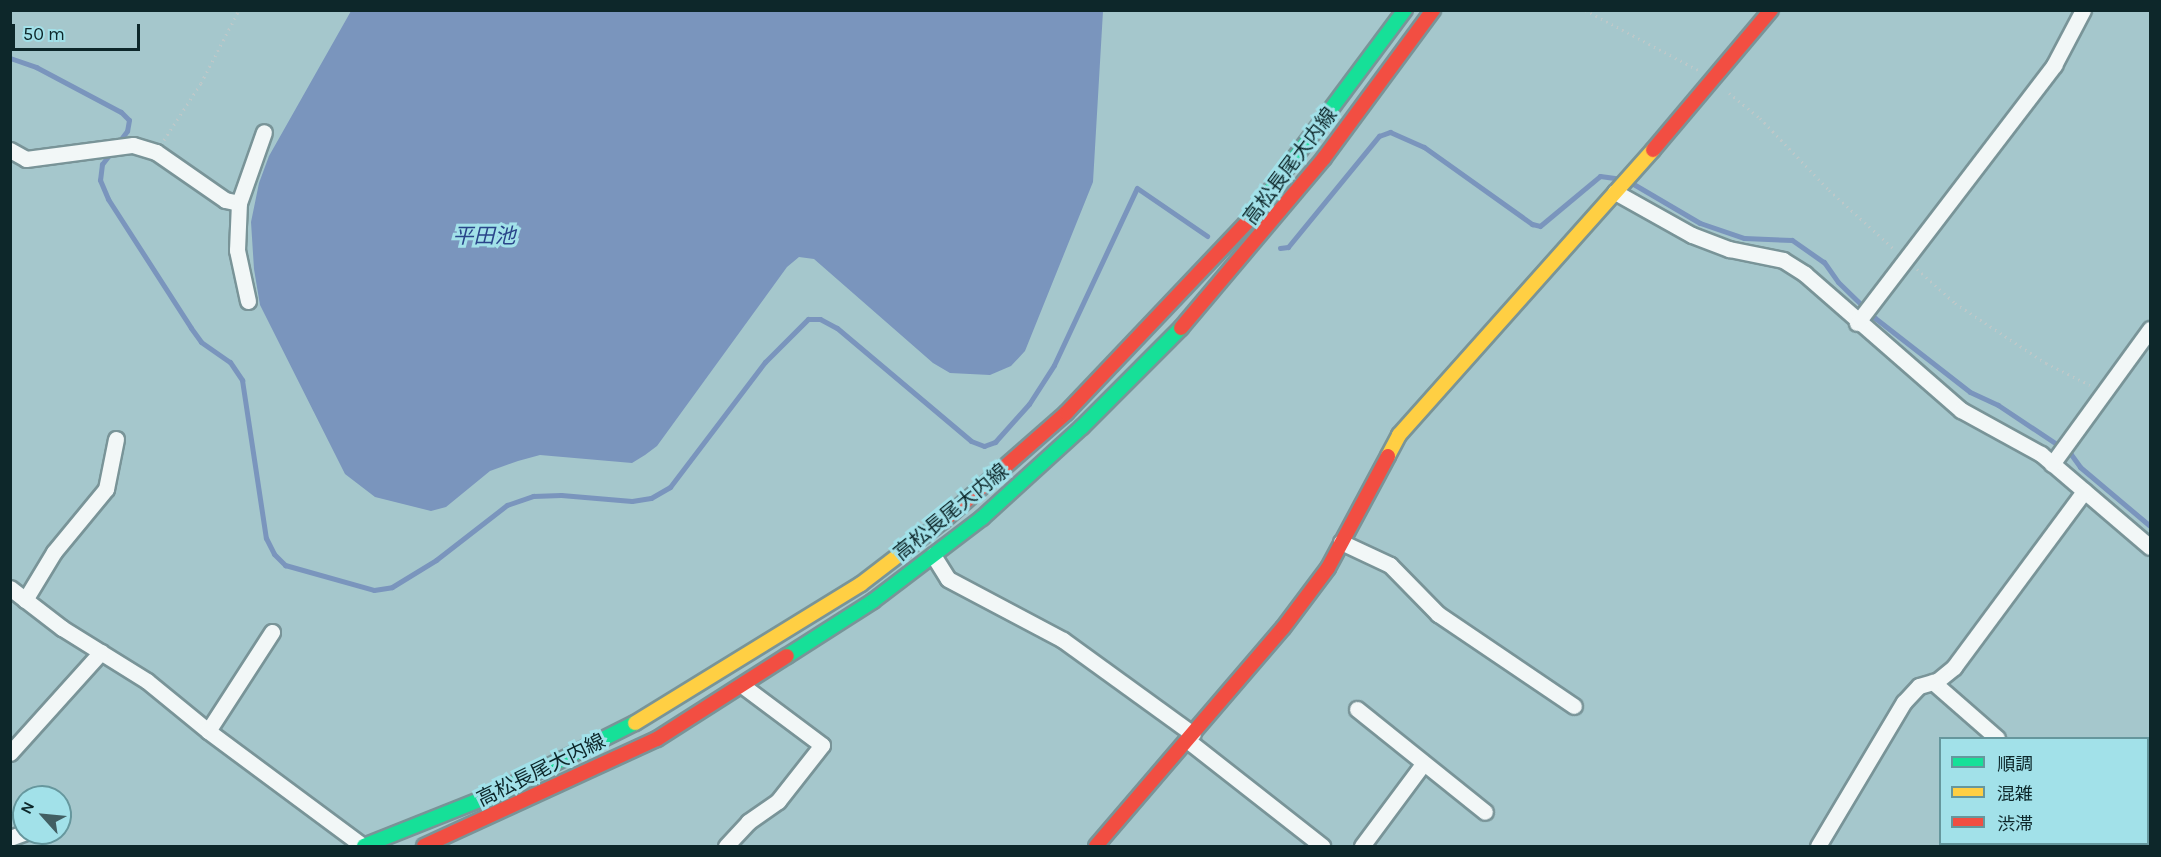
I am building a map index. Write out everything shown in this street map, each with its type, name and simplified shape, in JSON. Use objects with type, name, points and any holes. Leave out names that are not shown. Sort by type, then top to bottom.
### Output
[{"type":"main road","name":"高松長尾大内線","points":[[363,846],[488,797],[648,717],[861,584],[968,503],[1066,413],[1240,231],[1405,10]]},
{"type":"main road","name":"高松長尾大内線","points":[[424,846],[657,739],[873,601],[982,518],[1073,435],[1184,326],[1304,183],[1432,10]]},
{"type":"main road","points":[[1096,846],[1283,628],[1328,568],[1399,435],[1716,79],[1771,10]]},
{"type":"street","points":[[1857,323],[2054,66],[2083,10]]},
{"type":"street","points":[[248,301],[237,250],[239,203],[264,132]]},
{"type":"street","points":[[10,150],[26,159],[133,145],[156,152],[225,200],[239,203]]},
{"type":"street","points":[[1615,192],[1692,235],[1729,249],[1783,260],[1805,274],[1857,323],[1961,410],[2052,464],[2151,547]]},
{"type":"street","points":[[2052,464],[2151,329]]},
{"type":"street","points":[[25,600],[54,552],[106,489],[116,439]]},
{"type":"street","points":[[1818,846],[1904,702],[1919,686],[1933,682],[1954,668],[2084,491]]},
{"type":"street","points":[[1341,542],[1390,565],[1438,614],[1574,706]]},
{"type":"street","points":[[933,555],[948,579],[1063,640],[1190,737],[1322,846]]},
{"type":"street","points":[[10,588],[101,652],[147,681],[208,731],[363,846]]},
{"type":"street","points":[[208,731],[272,632]]},
{"type":"street","points":[[10,753],[101,652]]},
{"type":"street","points":[[1933,682],[1996,737]]},
{"type":"street","points":[[726,846],[748,822],[778,801],[822,745],[743,686]]},
{"type":"street","points":[[1357,710],[1485,812]]},
{"type":"street","points":[[1362,846],[1423,764]]},
{"type":"path","points":[[156,152],[201,83],[239,10]]},
{"type":"path","points":[[1585,10],[1716,79]]},
{"type":"water","name":"平田池","points":[[351,11],[1103,11],[1093,182],[1025,351],[1011,366],[990,375],[950,373],[933,363],[814,259],[799,257],[787,267],[657,446],[645,455],[632,463],[540,455],[490,471],[446,507],[431,511],[375,497],[345,474],[260,305],[254,269],[251,222],[259,183],[269,156]]},
{"type":"waterway","points":[[10,58],[36,67],[121,112],[129,120],[127,131],[118,143]]},
{"type":"waterway","points":[[1280,248],[1288,247],[1379,136],[1390,132],[1424,147],[1532,224],[1540,226],[1600,176],[1622,179]]},
{"type":"waterway","points":[[113,150],[102,164],[100,180],[108,199],[201,342],[230,362],[242,380],[266,538],[274,554],[285,565],[374,590],[392,587],[436,560],[507,505],[533,496],[561,495],[632,501],[651,498],[670,487],[765,362],[808,319],[820,319],[837,328],[971,441],[984,446],[995,442],[1029,404],[1054,365],[1137,188],[1207,236]]},
{"type":"waterway","points":[[1630,182],[1700,223],[1744,238],[1792,240],[1824,262],[1838,282],[1875,318],[1970,392],[1998,405],[2070,453],[2080,467],[2150,526]]},
{"type":"traffic: fast","points":[[1246,223],[1405,10]]},
{"type":"traffic: fast","points":[[787,656],[873,601],[982,518],[1082,427],[1181,328]]},
{"type":"traffic: fast","points":[[364,846],[487,797],[635,723]]},
{"type":"traffic: slow","points":[[1388,456],[1399,435],[1653,150]]},
{"type":"traffic: slow","points":[[635,723],[861,584],[943,521]]},
{"type":"traffic: jam","points":[[1181,328],[1324,158],[1433,10]]},
{"type":"traffic: jam","points":[[1653,150],[1771,10]]},
{"type":"traffic: jam","points":[[943,521],[1066,413],[1246,223]]},
{"type":"traffic: jam","points":[[1096,846],[1283,628],[1328,568],[1388,456]]},
{"type":"traffic: jam","points":[[424,846],[657,739],[787,656]]}]
